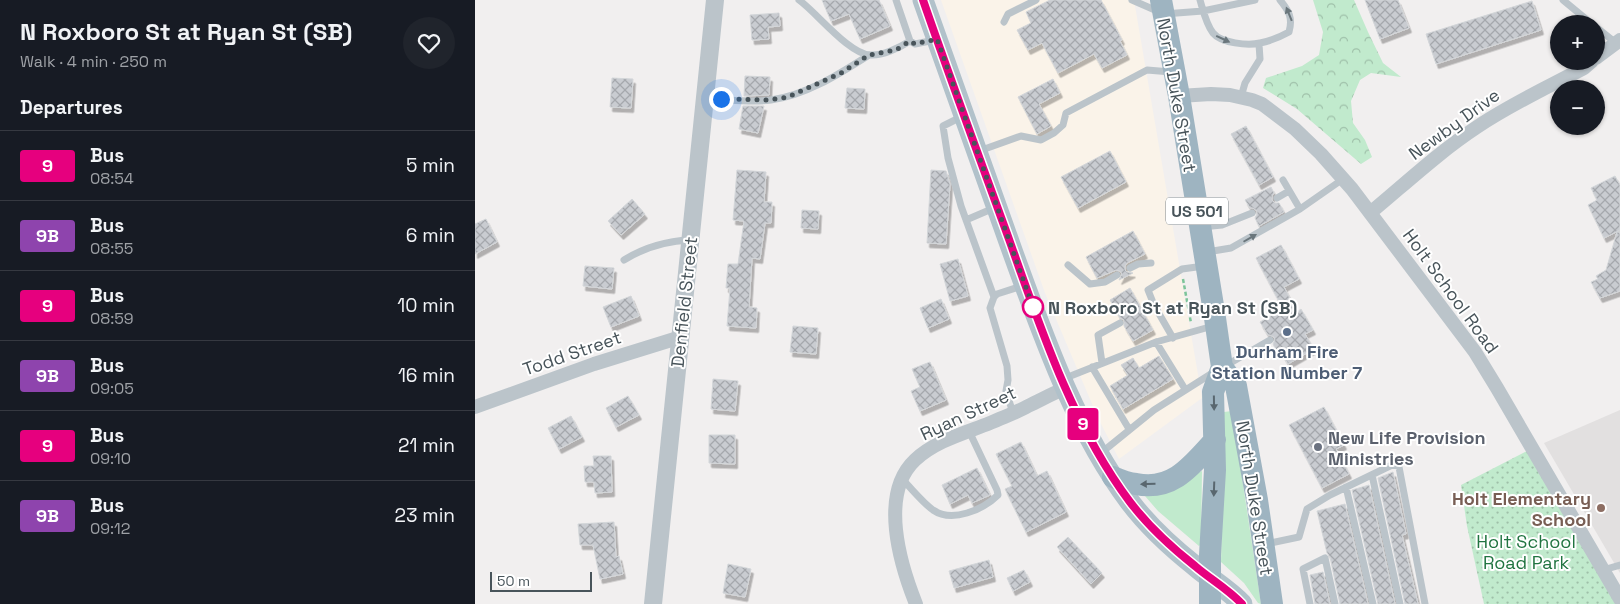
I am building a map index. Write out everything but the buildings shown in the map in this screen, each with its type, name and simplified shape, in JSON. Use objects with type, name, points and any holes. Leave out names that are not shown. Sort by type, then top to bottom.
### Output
[{"type":"highway","name":"North Duke Street","points":[[1163,7],[1217,325],[1222,367],[1213,392],[1215,440],[1210,578]]},
{"type":"highway","name":"North Duke Street","points":[[1222,367],[1237,386],[1257,500],[1272,604]]},
{"type":"highway","points":[[1113,478],[1145,485],[1169,481],[1191,467],[1215,440]]},
{"type":"highway","name":"US 501","points":[[1210,578],[1210,604]]},
{"type":"main road","points":[[923,0],[1025,285],[1064,383],[1099,454],[1131,503],[1157,533],[1170,546],[1227,589],[1242,604]]},
{"type":"street","name":"Denfield Street","points":[[653,604],[715,0]]},
{"type":"street","points":[[1605,51],[1618,42]]},
{"type":"street","name":"Newby Drive","points":[[1370,213],[1448,148],[1477,127],[1508,107],[1580,70]]},
{"type":"street","name":"Holt School Road","points":[[1179,96],[1211,94],[1241,97],[1262,104],[1291,126],[1321,154],[1343,179],[1475,352],[1620,599]]},
{"type":"street","name":"Todd Street","points":[[475,407],[594,364],[681,337]]},
{"type":"street","name":"Ryan Street","points":[[916,604],[900,554],[895,519],[895,509],[902,479],[914,460],[943,442],[1013,413],[1064,383]]},
{"type":"lane","points":[[799,0],[853,48],[869,55]]},
{"type":"lane","points":[[896,0],[910,41],[915,44],[937,39]]},
{"type":"lane","points":[[1004,22],[1009,14],[1036,0]]},
{"type":"lane","points":[[1131,0],[1163,7],[1203,11],[1255,0]]},
{"type":"lane","points":[[1200,0],[1213,33],[1222,40],[1259,44],[1289,32],[1292,22],[1287,8],[1280,0]]},
{"type":"lane","points":[[1563,0],[1581,15]]},
{"type":"lane","points":[[1605,33],[1618,42]]},
{"type":"lane","points":[[705,99],[769,100],[788,97],[841,73],[869,55],[896,50],[910,41]]},
{"type":"lane","points":[[1241,97],[1245,83],[1260,59],[1259,44]]},
{"type":"lane","points":[[977,152],[1021,136],[1041,140],[1054,133],[1063,125],[1066,114],[1147,70],[1174,72]]},
{"type":"lane","points":[[964,116],[945,124],[943,131],[957,192],[994,297]]},
{"type":"lane","points":[[1173,338],[1154,305],[1148,290],[1182,269],[1231,248],[1300,209],[1343,179]]},
{"type":"lane","points":[[1283,180],[1300,209]]},
{"type":"lane","points":[[1277,198],[1289,191]]},
{"type":"lane","points":[[967,220],[997,207]]},
{"type":"lane","points":[[1200,228],[1222,225],[1252,213]]},
{"type":"lane","points":[[624,260],[637,252],[657,244],[674,240],[691,240]]},
{"type":"lane","points":[[1130,268],[1138,264],[1151,263]]},
{"type":"lane","points":[[1068,265],[1090,284],[1105,282],[1117,275]]},
{"type":"lane","points":[[1013,413],[1006,391],[1008,380],[1007,366],[990,308],[997,294],[1025,285]]},
{"type":"lane","points":[[1102,363],[1098,335],[1120,323]]},
{"type":"lane","points":[[1064,383],[1102,363],[1156,342],[1217,325]]},
{"type":"lane","points":[[1099,454],[1129,428],[1185,389],[1270,340]]},
{"type":"lane","points":[[1156,342],[1185,389]]},
{"type":"lane","points":[[1092,368],[1129,428]]},
{"type":"lane","points":[[902,479],[932,509],[941,514],[970,512],[993,500],[997,495],[997,490],[969,431]]},
{"type":"lane","points":[[1263,545],[1299,536],[1307,509],[1395,464],[1399,467],[1425,604]]},
{"type":"lane","points":[[1373,475],[1400,604]]},
{"type":"lane","points":[[1346,488],[1373,604]]},
{"type":"lane","points":[[1310,604],[1303,569],[1325,558],[1335,604]]},
{"type":"lane","points":[[1603,570],[1620,565]]},
{"type":"path","points":[[1182,269],[1192,332]]},
{"type":"shaded area","points":[[941,0],[1134,0],[1202,398],[1119,459],[1098,418],[1045,293]]},
{"type":"shaded area","name":"Holt Elementary School","points":[[1620,410],[1620,573],[1544,443]]},
{"type":"green space","points":[[1313,0],[1354,0],[1383,63],[1401,77],[1371,73],[1360,80],[1351,101],[1353,123],[1365,140],[1372,157],[1361,164],[1297,109],[1263,88],[1266,78],[1302,66],[1319,55],[1323,32]]},
{"type":"green space","points":[[1232,411],[1261,604],[1258,603],[1244,583],[1221,562],[1224,412]]},
{"type":"green space","name":"Holt School Road Park","points":[[1527,451],[1618,604],[1484,604],[1467,526],[1461,485]]},
{"type":"green space","points":[[1202,471],[1201,544],[1199,546],[1158,511],[1145,496]]},
{"type":"bus line","name":"9","points":[[923,0],[1037,316],[1081,422],[1113,478],[1143,518],[1170,546],[1196,568],[1227,589],[1242,604]]},
{"type":"place","name":"N Roxboro St at Ryan St (SB)","points":[[1033,307]]},
{"type":"place","name":"Durham Fire Station Number 7","points":[[1287,332]]},
{"type":"place","name":"New Life Provision Ministries","points":[[1318,447]]},
{"type":"place","name":"Holt Elementary School","points":[[1601,508]]},
{"type":"route","points":[[721,99],[769,100],[788,97],[841,73],[869,55],[896,50],[910,41],[915,44],[937,39],[1033,307]]}]
